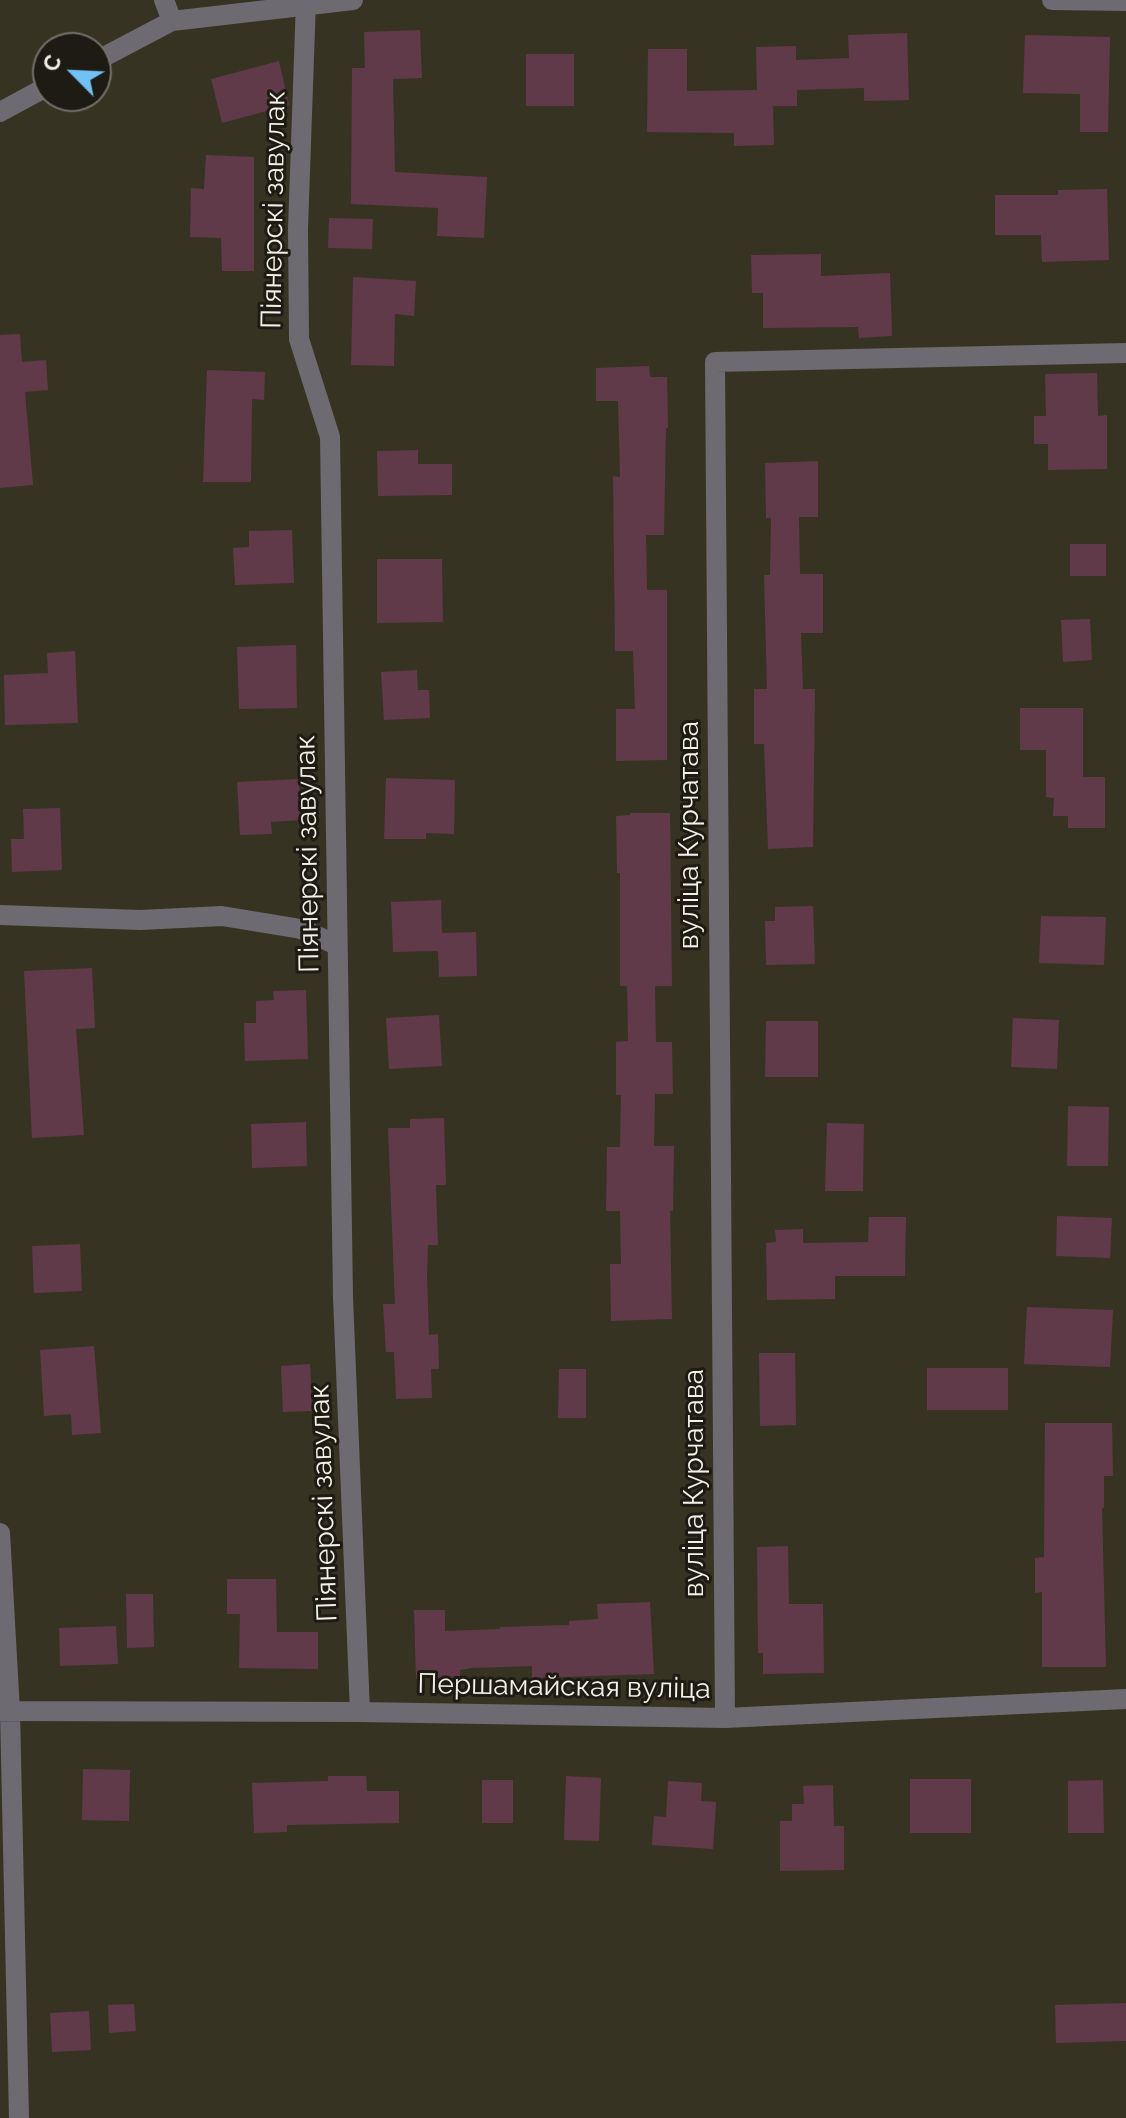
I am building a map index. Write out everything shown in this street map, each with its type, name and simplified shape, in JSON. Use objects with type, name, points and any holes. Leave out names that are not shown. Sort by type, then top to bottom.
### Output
[{"type":"street","points":[[164,0],[172,21]]},
{"type":"street","points":[[112,53],[172,21],[306,3],[353,0]]},
{"type":"street","points":[[1052,0],[1126,1]]},
{"type":"street","name":"Піянерскі завулак","points":[[306,3],[298,229],[299,339],[330,437],[343,1297],[360,1712]]},
{"type":"street","points":[[0,112],[32,95]]},
{"type":"street","name":"вуліца Курчатава","points":[[725,1718],[715,362],[1126,353]]},
{"type":"street","points":[[0,915],[140,920],[222,916],[301,929],[337,945]]},
{"type":"street","points":[[0,1533],[19,2118]]},
{"type":"street","name":"Першамайская вуліца","points":[[5,1711],[360,1712],[725,1718],[1126,1699]]},
{"type":"building","points":[[420,30],[422,78],[393,79],[395,172],[487,177],[484,238],[437,236],[438,208],[351,204],[352,68],[365,68],[364,32]]},
{"type":"building","points":[[907,33],[909,100],[864,101],[864,88],[797,90],[797,106],[773,106],[774,145],[734,146],[734,133],[647,132],[648,49],[687,49],[687,91],[757,90],[756,47],[796,46],[796,60],[849,58],[848,35]]},
{"type":"building","points":[[1025,35],[1110,37],[1108,132],[1080,132],[1080,94],[1023,93]]},
{"type":"building","points":[[526,54],[574,54],[574,106],[526,106]]},
{"type":"building","points":[[279,61],[289,105],[222,123],[211,79]]},
{"type":"building","points":[[206,155],[254,157],[254,271],[222,271],[221,238],[190,237],[191,188],[204,189]]},
{"type":"building","points":[[1107,189],[1109,260],[1042,262],[1041,235],[995,235],[995,195],[1058,195],[1058,190]]},
{"type":"building","points":[[329,218],[373,219],[372,249],[328,248]]},
{"type":"building","points":[[821,254],[821,276],[890,273],[892,336],[859,338],[858,327],[763,328],[763,293],[752,293],[751,255]]},
{"type":"building","points":[[353,277],[416,281],[414,316],[395,314],[394,366],[351,365]]},
{"type":"building","points":[[20,334],[22,362],[46,360],[48,390],[25,392],[33,485],[0,488],[0,335]]},
{"type":"building","points":[[649,366],[650,377],[667,377],[664,535],[646,535],[647,590],[667,590],[667,760],[616,761],[616,709],[635,709],[633,651],[615,651],[613,476],[620,477],[618,401],[596,401],[596,368]]},
{"type":"building","points":[[207,370],[265,372],[264,400],[252,399],[251,482],[203,482]]},
{"type":"building","points":[[1097,373],[1098,416],[1107,415],[1107,469],[1048,470],[1048,444],[1034,444],[1034,416],[1046,416],[1045,374]]},
{"type":"building","points":[[418,450],[418,464],[452,464],[452,495],[378,496],[377,451]]},
{"type":"building","points":[[818,461],[818,517],[799,517],[800,574],[823,574],[823,633],[801,633],[803,689],[815,689],[813,847],[768,849],[764,744],[754,744],[754,689],[767,689],[764,575],[770,575],[771,518],[766,518],[765,463]]},
{"type":"building","points":[[292,530],[294,583],[235,585],[233,548],[249,547],[249,531]]},
{"type":"building","points":[[1070,544],[1106,544],[1106,576],[1070,576]]},
{"type":"building","points":[[377,559],[442,559],[443,622],[377,623]]},
{"type":"building","points":[[1090,619],[1092,660],[1063,662],[1061,620]]},
{"type":"building","points":[[296,645],[297,708],[239,709],[237,647]]},
{"type":"building","points":[[75,651],[78,723],[5,725],[4,675],[48,673],[47,653]]},
{"type":"building","points":[[417,670],[418,690],[429,690],[430,718],[384,720],[381,672]]},
{"type":"building","points":[[1020,708],[1083,708],[1083,777],[1105,777],[1105,828],[1068,828],[1068,816],[1053,816],[1054,798],[1046,797],[1046,750],[1020,750]]},
{"type":"building","points":[[386,778],[455,780],[454,834],[426,833],[426,839],[384,839]]},
{"type":"building","points":[[299,779],[301,820],[271,822],[272,834],[240,835],[237,782]]},
{"type":"building","points":[[60,808],[62,870],[12,872],[11,839],[24,839],[23,809]]},
{"type":"building","points":[[670,813],[672,986],[655,986],[656,1042],[672,1042],[673,1094],[655,1094],[654,1146],[674,1146],[673,1211],[670,1211],[672,1319],[611,1321],[610,1264],[621,1264],[620,1211],[606,1211],[607,1147],[620,1147],[621,1095],[616,1095],[616,1042],[628,1041],[627,986],[620,986],[620,873],[617,873],[616,816]]},
{"type":"building","points":[[441,900],[442,933],[476,932],[477,976],[439,977],[438,951],[393,952],[391,902]]},
{"type":"building","points":[[813,906],[815,964],[766,965],[765,921],[775,921],[775,907]]},
{"type":"building","points":[[1041,916],[1106,917],[1104,965],[1039,963]]},
{"type":"building","points":[[92,968],[95,1028],[76,1029],[84,1135],[32,1138],[24,971]]},
{"type":"building","points":[[306,990],[308,1059],[245,1061],[244,1023],[256,1023],[256,1001],[274,1000],[273,991]]},
{"type":"building","points":[[439,1015],[442,1066],[389,1069],[386,1018]]},
{"type":"building","points":[[1013,1018],[1059,1020],[1057,1069],[1011,1067]]},
{"type":"building","points":[[766,1021],[818,1021],[818,1077],[765,1077]]},
{"type":"building","points":[[1068,1106],[1109,1107],[1108,1166],[1067,1166]]},
{"type":"building","points":[[444,1118],[446,1185],[436,1185],[438,1245],[428,1245],[427,1276],[429,1335],[438,1334],[439,1369],[431,1369],[432,1398],[396,1399],[394,1352],[386,1352],[383,1304],[395,1304],[388,1128],[410,1128],[410,1119]]},
{"type":"building","points":[[306,1122],[307,1166],[252,1168],[251,1124]]},
{"type":"building","points":[[827,1123],[864,1124],[863,1191],[825,1191]]},
{"type":"building","points":[[1057,1216],[1112,1218],[1110,1258],[1056,1256]]},
{"type":"building","points":[[869,1217],[906,1217],[905,1276],[835,1276],[835,1299],[767,1300],[766,1243],[776,1242],[775,1230],[803,1229],[803,1243],[868,1242]]},
{"type":"building","points":[[80,1244],[82,1291],[34,1293],[32,1246]]},
{"type":"building","points":[[1027,1307],[1113,1310],[1110,1367],[1024,1364]]},
{"type":"building","points":[[94,1346],[101,1433],[72,1435],[71,1414],[44,1416],[40,1350]]},
{"type":"building","points":[[759,1353],[795,1353],[796,1425],[760,1426]]},
{"type":"building","points":[[310,1364],[312,1411],[283,1412],[281,1366]]},
{"type":"building","points":[[927,1368],[1008,1368],[1008,1410],[927,1410]]},
{"type":"building","points":[[559,1369],[586,1369],[586,1418],[558,1418]]},
{"type":"building","points":[[1045,1423],[1112,1423],[1113,1476],[1104,1476],[1102,1508],[1106,1667],[1042,1667],[1042,1592],[1035,1593],[1035,1558],[1044,1557]]},
{"type":"building","points":[[788,1546],[789,1604],[823,1604],[824,1673],[763,1674],[763,1653],[758,1653],[757,1547]]},
{"type":"building","points":[[227,1579],[276,1579],[277,1632],[318,1632],[318,1669],[239,1668],[240,1614],[227,1614]]},
{"type":"building","points":[[126,1594],[153,1594],[154,1647],[127,1648]]},
{"type":"building","points":[[650,1602],[654,1674],[532,1678],[532,1666],[460,1670],[460,1678],[416,1678],[414,1610],[445,1610],[445,1631],[569,1625],[569,1621],[598,1619],[597,1604]]},
{"type":"building","points":[[116,1626],[118,1664],[60,1666],[59,1628]]},
{"type":"building","points":[[83,1769],[130,1770],[129,1821],[82,1820]]},
{"type":"building","points":[[328,1776],[366,1776],[367,1791],[399,1791],[399,1823],[287,1825],[287,1832],[254,1833],[252,1783],[328,1781]]},
{"type":"building","points":[[566,1776],[601,1778],[599,1841],[564,1840]]},
{"type":"building","points":[[910,1779],[971,1779],[971,1833],[910,1833]]},
{"type":"building","points":[[482,1780],[513,1780],[513,1823],[482,1823]]},
{"type":"building","points":[[1103,1780],[1104,1833],[1068,1833],[1068,1781]]},
{"type":"building","points":[[668,1781],[702,1783],[701,1801],[716,1802],[713,1849],[652,1845],[654,1816],[666,1817]]},
{"type":"building","points":[[833,1785],[834,1826],[844,1826],[844,1870],[780,1871],[780,1821],[792,1821],[792,1804],[804,1804],[803,1786]]},
{"type":"building","points":[[1126,2003],[1126,2041],[1056,2043],[1055,2005]]},
{"type":"building","points":[[134,2004],[136,2031],[109,2033],[108,2005]]},
{"type":"building","points":[[89,2011],[91,2050],[52,2052],[50,2013]]}]
